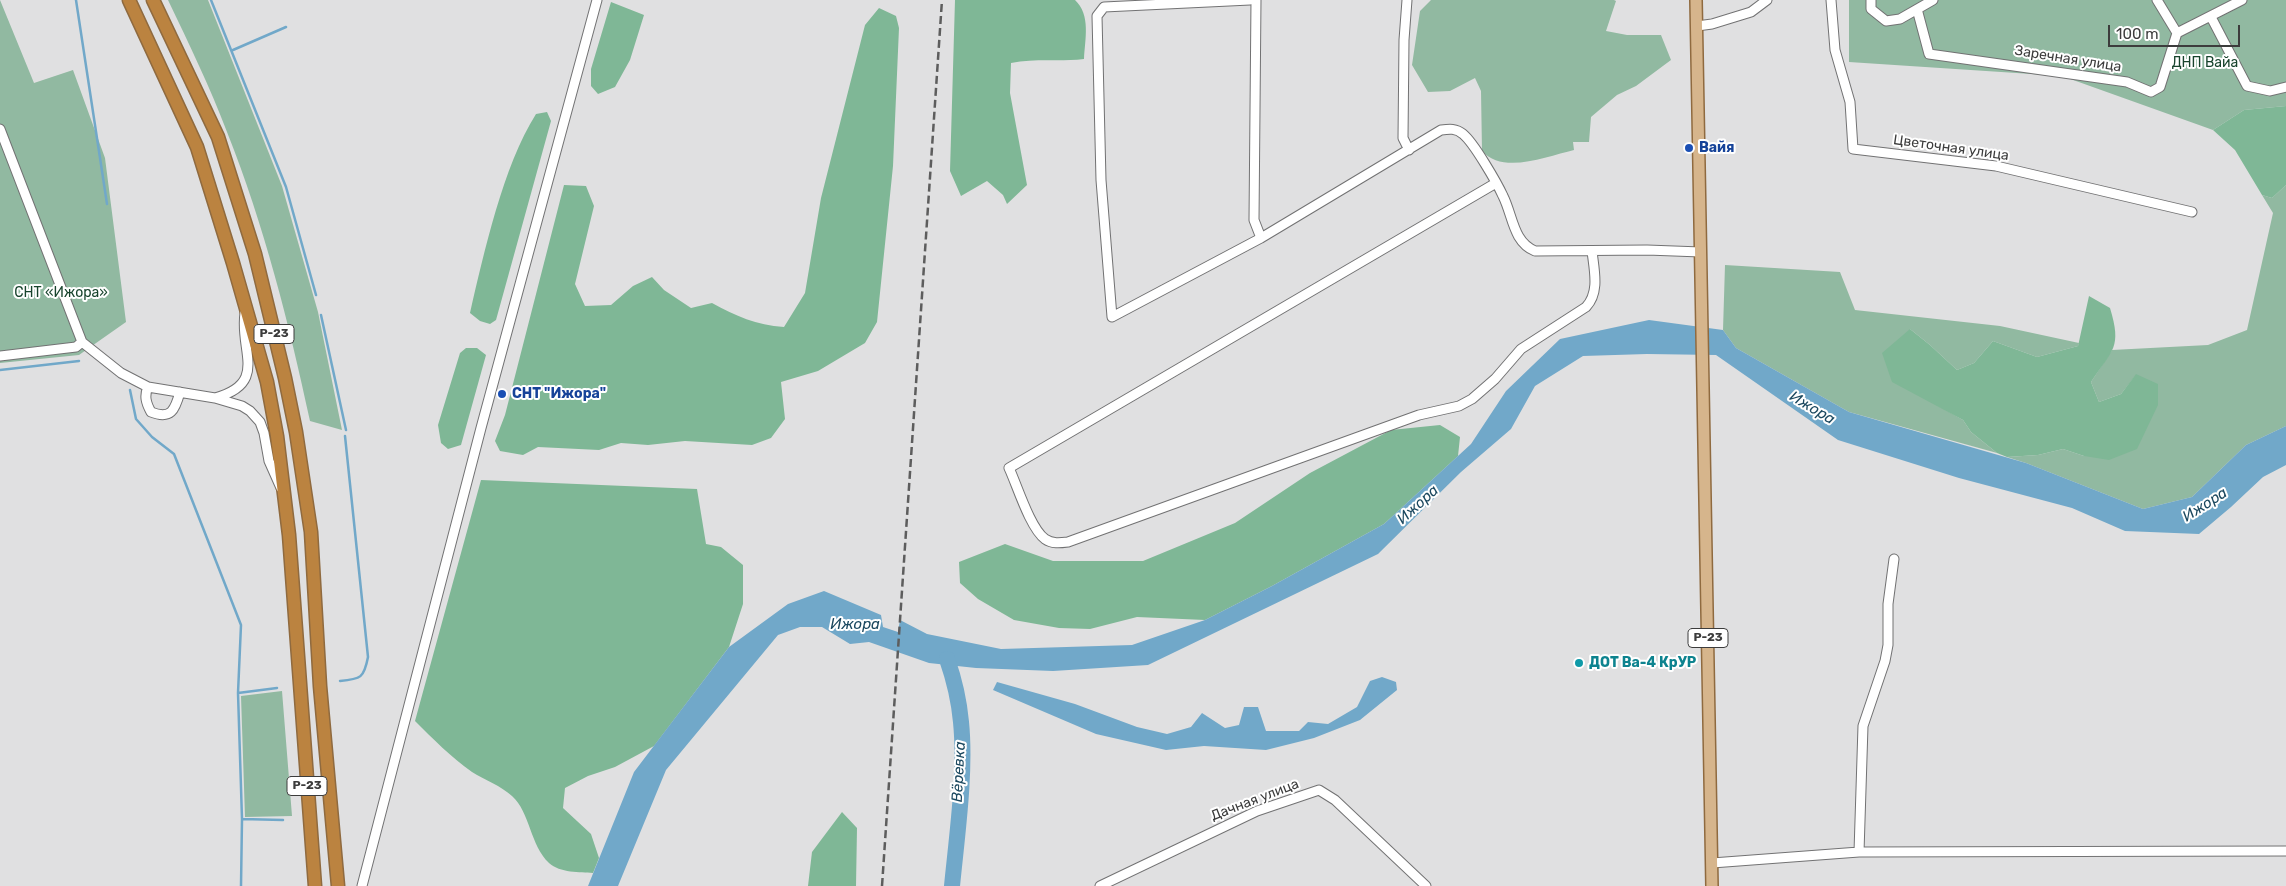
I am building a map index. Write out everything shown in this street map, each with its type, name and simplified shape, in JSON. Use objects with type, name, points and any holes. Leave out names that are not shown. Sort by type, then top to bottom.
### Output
[{"type":"highway","name":"Р-23","points":[[129,0],[197,148],[267,382],[277,436],[284,493],[315,886]]},
{"type":"highway","name":"Р-23","points":[[153,0],[218,137],[255,254],[285,378],[296,432],[311,532],[320,686],[338,886]]},
{"type":"main road","name":"Р-23","points":[[1696,0],[1712,886]]},
{"type":"street","points":[[362,886],[466,484],[596,0]]},
{"type":"street","points":[[1250,0],[1104,6],[1097,16],[1101,180],[1112,317],[1261,238],[1441,130],[1452,128],[1463,134],[1496,183],[1504,197],[1518,237],[1526,247],[1535,251],[1647,250],[1701,252]]},
{"type":"street","points":[[1256,0],[1254,220],[1261,238]]},
{"type":"street","points":[[1407,0],[1404,138],[1409,150]]},
{"type":"street","points":[[1696,26],[1751,12],[1767,0]]},
{"type":"street","name":"Цветочная улица","points":[[1831,0],[1835,50],[1850,102],[1853,149],[1996,166],[2192,212]]},
{"type":"street","points":[[1871,0],[1871,9],[1886,21],[1900,19],[1932,0]]},
{"type":"street","points":[[2157,0],[2177,33],[2211,18],[2242,0]]},
{"type":"street","name":"Заречная улица","points":[[1918,9],[1929,54],[2127,82],[2151,92],[2160,87],[2177,33]]},
{"type":"street","points":[[2211,18],[2247,86],[2270,91],[2286,87]]},
{"type":"street","points":[[0,129],[82,342],[121,373],[148,387],[215,398],[242,406],[260,422],[264,432],[269,461],[284,493]]},
{"type":"street","points":[[1496,183],[1009,468],[1036,529],[1045,539],[1056,543],[1068,542],[1419,415],[1459,406],[1472,399],[1495,379],[1521,349],[1586,307],[1594,299],[1592,250]]},
{"type":"street","points":[[215,398],[239,388],[248,375],[248,354],[243,327],[246,307]]},
{"type":"street","points":[[0,356],[76,347],[82,342]]},
{"type":"street","points":[[148,387],[145,398],[147,405],[150,412],[160,415],[170,413],[174,409],[180,392]]},
{"type":"street","points":[[1859,852],[1863,726],[1885,662],[1888,645],[1888,604],[1894,559]]},
{"type":"street","name":"Дачная улица","points":[[1100,886],[1144,863],[1257,811],[1319,790],[1335,800],[1426,886]]},
{"type":"street","points":[[1712,863],[1859,852],[2286,851]]},
{"type":"green space","name":"СНТ «Ижора»","points":[[0,0],[34,83],[73,70],[105,158],[126,322],[79,355],[0,363]]},
{"type":"green space","points":[[168,0],[208,0],[282,186],[318,312],[342,430],[310,421],[284,311],[253,203],[214,99]]},
{"type":"green space","points":[[955,0],[1075,0],[1080,6],[1085,20],[1084,59],[1011,63],[1010,93],[1027,185],[1007,204],[1003,195],[987,181],[961,196],[950,171]]},
{"type":"green space","points":[[1431,0],[1614,0],[1616,1],[1606,31],[1627,35],[1661,35],[1671,60],[1636,86],[1617,95],[1591,117],[1589,142],[1573,142],[1574,150],[1526,162],[1502,162],[1491,158],[1482,151],[1481,91],[1475,78],[1450,91],[1428,92],[1412,65],[1420,11]]},
{"type":"green space","name":"ДНП Вайа","points":[[1849,0],[2286,0],[2286,106],[2244,110],[2213,130],[2062,76],[1849,62]]},
{"type":"green space","points":[[611,2],[644,15],[630,60],[615,87],[598,94],[591,86],[591,69]]},
{"type":"green space","points":[[879,8],[896,16],[899,28],[893,166],[877,322],[865,343],[818,371],[781,382],[785,419],[771,438],[752,445],[685,441],[648,445],[621,443],[599,450],[538,447],[523,455],[500,451],[495,441],[505,415],[564,185],[586,186],[594,206],[575,284],[585,306],[611,305],[633,286],[652,277],[664,290],[691,308],[712,303],[746,319],[784,327],[805,293],[821,198],[865,25]]},
{"type":"green space","points":[[2286,106],[2286,185],[2272,198],[2262,195],[2235,150],[2213,130],[2244,110]]},
{"type":"green space","points":[[547,112],[551,121],[496,320],[490,324],[480,321],[470,313],[488,237],[504,184],[524,135],[536,114]]},
{"type":"green space","points":[[2286,185],[2286,426],[2246,445],[2192,497],[2143,509],[2007,457],[2038,455],[2063,449],[2084,456],[2136,375],[2121,394],[2099,402],[2091,382],[2112,350],[2208,345],[2247,330],[2273,213],[2262,195],[2272,198]]},
{"type":"green space","points":[[1725,265],[1840,272],[1855,310],[2000,326],[2079,343],[2078,346],[2037,357],[1993,341],[1974,363],[1957,370],[1910,329],[1930,401],[1963,420],[1971,432],[1997,453],[1849,412],[1736,348],[1723,330]]},
{"type":"green space","points":[[2089,296],[2110,308],[2114,321],[2115,340],[2113,348],[2091,382],[2099,402],[2121,394],[2136,374],[2158,384],[2158,405],[2137,449],[2109,460],[2084,456],[2063,449],[2038,455],[2007,457],[1997,453],[1971,432],[1963,420],[1892,382],[1882,353],[1910,329],[1957,370],[1974,363],[1993,341],[2037,357],[2078,346]]},
{"type":"green space","points":[[466,348],[477,348],[486,355],[461,445],[448,449],[441,443],[438,425],[460,353]]},
{"type":"green space","points":[[1440,425],[1460,437],[1458,456],[1384,524],[1272,586],[1205,620],[1137,617],[1090,629],[1059,628],[1014,620],[978,599],[960,583],[959,562],[1005,544],[1053,561],[1143,561],[1235,523],[1310,473],[1391,430]]},
{"type":"green space","points":[[481,480],[697,489],[706,544],[721,547],[743,565],[743,604],[729,647],[654,746],[615,767],[588,776],[565,788],[563,808],[591,834],[599,858],[593,873],[559,869],[549,863],[538,847],[523,811],[512,796],[464,766],[442,748],[415,721]]},
{"type":"green space","points":[[282,691],[292,816],[245,817],[241,696]]},
{"type":"green space","points":[[842,812],[857,828],[856,886],[808,886],[812,852]]},
{"type":"water","name":"Ижора","points":[[1649,320],[1723,330],[1736,348],[1849,412],[2026,463],[2143,509],[2192,497],[2246,445],[2286,426],[2286,465],[2263,477],[2199,534],[2125,531],[2072,508],[1959,478],[1838,440],[1716,355],[1647,354],[1583,356],[1535,386],[1511,429],[1461,472],[1378,554],[1148,665],[1053,671],[976,668],[929,663],[869,642],[850,644],[822,627],[800,627],[778,635],[666,770],[618,886],[588,886],[634,772],[729,647],[788,604],[824,591],[881,615],[883,627],[898,632],[900,620],[927,634],[1001,649],[1132,645],[1205,620],[1272,586],[1384,524],[1471,444],[1506,391],[1560,339]]},
{"type":"water","points":[[1382,677],[1396,682],[1397,690],[1360,720],[1314,738],[1266,750],[1204,746],[1166,750],[1096,734],[993,690],[997,682],[1075,704],[1137,727],[1167,734],[1191,727],[1202,713],[1225,728],[1239,725],[1244,707],[1258,707],[1266,731],[1299,731],[1308,722],[1328,724],[1357,707],[1370,681]]},
{"type":"waterway","points":[[76,0],[107,204]]},
{"type":"waterway","points":[[211,0],[286,187],[316,295]]},
{"type":"waterway","points":[[233,50],[286,27]]},
{"type":"waterway","points":[[321,315],[346,430]]},
{"type":"waterway","points":[[0,370],[79,361]]},
{"type":"waterway","points":[[130,390],[136,419],[152,437],[174,454],[241,625],[238,693]]},
{"type":"waterway","points":[[340,681],[360,676],[365,669],[368,657],[345,436]]},
{"type":"waterway","name":"Вёревка","points":[[947,659],[958,698],[962,741],[960,804],[952,886]]},
{"type":"waterway","points":[[241,886],[242,819],[238,693],[277,688]]},
{"type":"waterway","points":[[242,819],[283,820]]},
{"type":"railway","points":[[882,886],[942,0]]},
{"type":"place","name":"Вайя","points":[[1689,148]]},
{"type":"place","name":"СНТ \"Ижора\"","points":[[502,394]]},
{"type":"place","name":"ДОТ Ва-4 КрУР","points":[[1579,663]]}]
